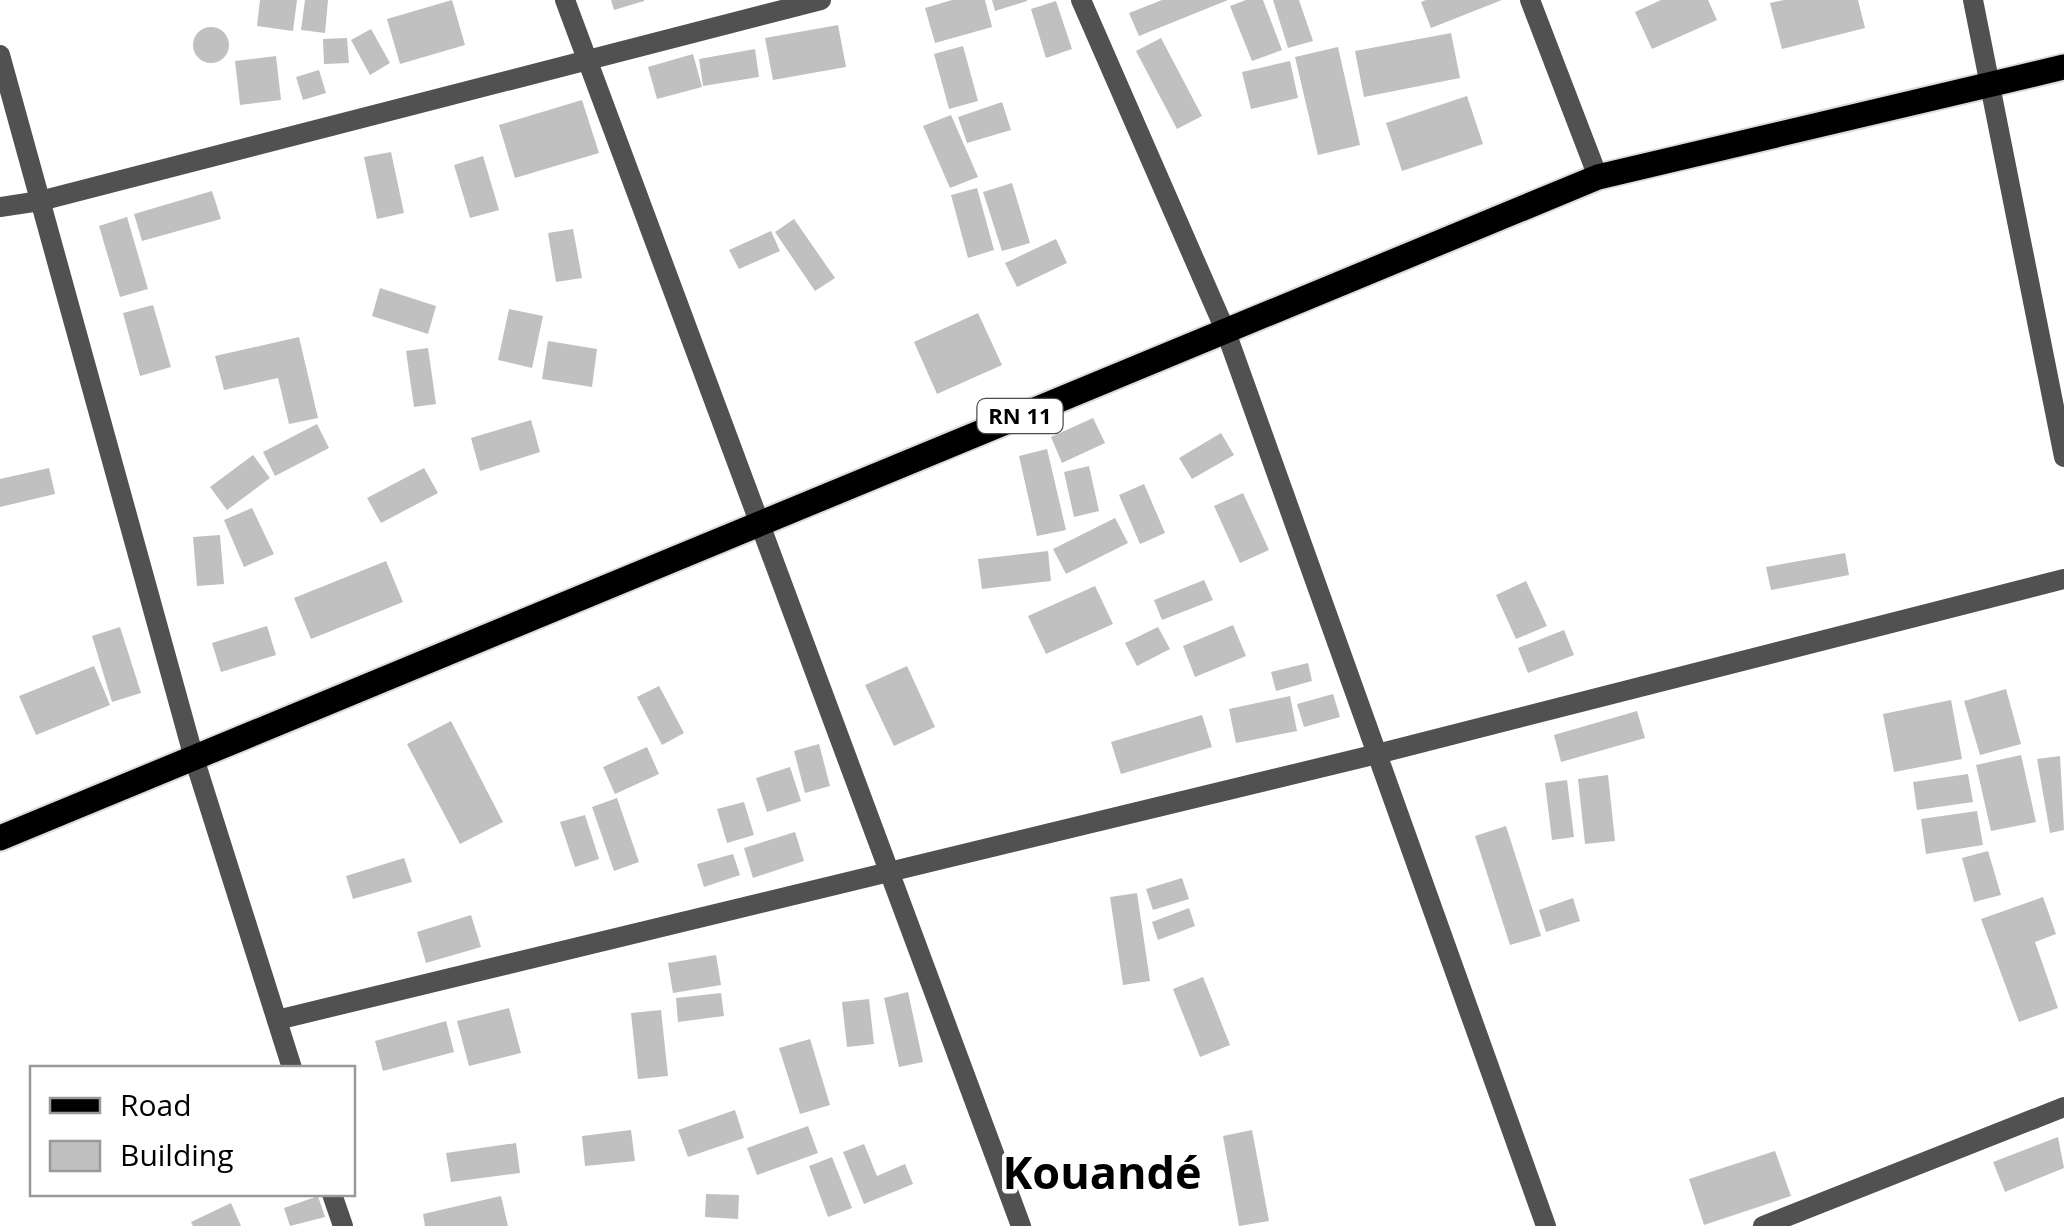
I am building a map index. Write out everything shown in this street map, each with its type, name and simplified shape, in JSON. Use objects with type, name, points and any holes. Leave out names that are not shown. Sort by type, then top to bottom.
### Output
[{"type":"main road","name":"RN 11","points":[[0,838],[1598,178],[2064,66]]},
{"type":"street","points":[[566,0],[1020,1226]]},
{"type":"street","points":[[0,208],[40,201],[821,0]]},
{"type":"street","points":[[1082,0],[1226,332],[1546,1226]]},
{"type":"street","points":[[1530,0],[1598,178]]},
{"type":"street","points":[[1973,0],[2064,456]]},
{"type":"street","points":[[0,55],[194,758],[291,1066]]},
{"type":"street","points":[[277,1020],[1377,754],[2064,579]]},
{"type":"street","points":[[1763,1226],[2064,1108]]},
{"type":"street","points":[[333,1196],[343,1226]]},
{"type":"building","points":[[260,0],[297,0],[293,31],[257,26]]},
{"type":"building","points":[[305,0],[328,0],[325,33],[301,30]]},
{"type":"building","points":[[452,0],[465,45],[400,64],[387,19]]},
{"type":"building","points":[[611,0],[644,0],[644,1],[614,10]]},
{"type":"building","points":[[952,0],[985,0],[992,27],[935,43],[925,8]]},
{"type":"building","points":[[992,0],[1027,0],[1027,1],[995,11]]},
{"type":"building","points":[[1162,0],[1228,0],[1139,36],[1129,13]]},
{"type":"building","points":[[1246,0],[1263,0],[1282,50],[1252,61],[1230,6]]},
{"type":"building","points":[[1273,0],[1299,0],[1313,41],[1288,48]]},
{"type":"building","points":[[1502,0],[1431,28],[1421,2]]},
{"type":"building","points":[[1661,0],[1708,0],[1717,20],[1652,49],[1635,12]]},
{"type":"building","points":[[1858,0],[1865,28],[1782,49],[1770,3]]},
{"type":"building","points":[[1056,1],[1072,49],[1046,58],[1031,9]]},
{"type":"building","points":[[838,25],[846,67],[773,80],[765,38]]},
{"type":"building","points":[[211,27],[223,33],[229,45],[223,57],[211,63],[199,57],[193,45],[199,33]]},
{"type":"building","points":[[371,29],[390,63],[370,75],[351,40]]},
{"type":"building","points":[[1451,33],[1460,78],[1364,97],[1355,51]]},
{"type":"building","points":[[347,38],[349,63],[324,64],[323,39]]},
{"type":"building","points":[[1161,38],[1202,116],[1177,129],[1136,51]]},
{"type":"building","points":[[963,46],[978,101],[949,109],[934,54]]},
{"type":"building","points":[[1338,47],[1360,145],[1318,155],[1295,57]]},
{"type":"building","points":[[755,49],[759,77],[703,86],[699,59]]},
{"type":"building","points":[[693,54],[702,87],[657,99],[648,67]]},
{"type":"building","points":[[276,56],[281,100],[240,105],[235,61]]},
{"type":"building","points":[[1290,61],[1298,98],[1251,109],[1242,72]]},
{"type":"building","points":[[319,70],[326,93],[303,100],[296,77]]},
{"type":"building","points":[[1467,96],[1483,144],[1402,171],[1386,123]]},
{"type":"building","points":[[582,100],[599,153],[515,178],[499,125]]},
{"type":"building","points":[[1002,102],[1011,130],[967,143],[958,117]]},
{"type":"building","points":[[951,115],[978,177],[950,188],[923,126]]},
{"type":"building","points":[[391,152],[404,213],[377,219],[364,157]]},
{"type":"building","points":[[483,156],[499,210],[470,218],[454,165]]},
{"type":"building","points":[[1012,183],[1030,243],[1002,251],[983,192]]},
{"type":"building","points":[[977,188],[994,250],[968,258],[951,195]]},
{"type":"building","points":[[212,191],[221,219],[142,241],[134,214]]},
{"type":"building","points":[[127,217],[148,289],[120,297],[99,226]]},
{"type":"building","points":[[794,219],[835,278],[815,291],[775,232]]},
{"type":"building","points":[[573,229],[582,278],[556,282],[548,233]]},
{"type":"building","points":[[771,231],[780,251],[739,269],[729,250]]},
{"type":"building","points":[[1056,239],[1067,263],[1017,287],[1005,263]]},
{"type":"building","points":[[380,288],[436,306],[428,334],[372,316]]},
{"type":"building","points":[[153,305],[171,367],[140,376],[123,313]]},
{"type":"building","points":[[509,309],[543,316],[532,368],[498,360]]},
{"type":"building","points":[[978,313],[1002,365],[937,394],[914,342]]},
{"type":"building","points":[[299,337],[318,418],[289,424],[278,378],[224,390],[215,356]]},
{"type":"building","points":[[548,341],[597,349],[592,387],[542,379]]},
{"type":"building","points":[[428,348],[436,404],[414,407],[406,351]]},
{"type":"building","points":[[1093,418],[1105,443],[1062,463],[1051,437]]},
{"type":"building","points":[[531,420],[540,452],[480,471],[471,438]]},
{"type":"building","points":[[317,424],[329,448],[275,476],[263,452]]},
{"type":"building","points":[[1221,433],[1234,455],[1192,479],[1179,458]]},
{"type":"building","points":[[1047,449],[1066,530],[1037,536],[1019,456]]},
{"type":"building","points":[[253,455],[270,478],[227,510],[210,487]]},
{"type":"building","points":[[1089,466],[1099,511],[1074,517],[1064,472]]},
{"type":"building","points":[[49,468],[55,494],[0,507],[0,479]]},
{"type":"building","points":[[424,468],[438,493],[381,523],[367,498]]},
{"type":"building","points":[[1144,484],[1165,533],[1140,544],[1119,495]]},
{"type":"building","points":[[1243,493],[1269,550],[1240,563],[1214,506]]},
{"type":"building","points":[[252,508],[274,554],[244,567],[224,520]]},
{"type":"building","points":[[1115,518],[1128,543],[1066,574],[1053,549]]},
{"type":"building","points":[[220,535],[224,584],[197,586],[193,537]]},
{"type":"building","points":[[1048,551],[1051,581],[982,589],[978,559]]},
{"type":"building","points":[[1845,553],[1849,575],[1771,590],[1766,567]]},
{"type":"building","points":[[386,561],[403,602],[311,639],[294,598]]},
{"type":"building","points":[[1204,580],[1213,600],[1162,620],[1154,600]]},
{"type":"building","points":[[1526,581],[1547,626],[1516,639],[1496,595]]},
{"type":"building","points":[[1095,586],[1113,624],[1046,654],[1028,616]]},
{"type":"building","points":[[1233,625],[1246,656],[1195,677],[1183,646]]},
{"type":"building","points":[[267,626],[276,655],[221,672],[212,643]]},
{"type":"building","points":[[120,627],[141,693],[112,702],[92,636]]},
{"type":"building","points":[[1158,627],[1170,649],[1137,666],[1125,643]]},
{"type":"building","points":[[1564,630],[1574,655],[1528,673],[1518,648]]},
{"type":"building","points":[[1308,663],[1312,681],[1276,691],[1271,672]]},
{"type":"building","points":[[94,666],[110,705],[36,735],[19,696]]},
{"type":"building","points":[[907,666],[935,727],[894,746],[865,685]]},
{"type":"building","points":[[659,686],[684,733],[662,745],[637,697]]},
{"type":"building","points":[[2006,689],[2021,744],[1980,755],[1964,701]]},
{"type":"building","points":[[1333,694],[1340,717],[1304,727],[1297,704]]},
{"type":"building","points":[[1290,696],[1297,731],[1236,743],[1229,709]]},
{"type":"building","points":[[1951,700],[1962,759],[1894,772],[1883,714]]},
{"type":"building","points":[[1637,711],[1645,738],[1561,762],[1554,735]]},
{"type":"building","points":[[1202,715],[1212,747],[1121,774],[1111,742]]},
{"type":"building","points":[[451,721],[503,822],[460,844],[407,744]]},
{"type":"building","points":[[819,744],[830,786],[805,793],[794,751]]},
{"type":"building","points":[[647,747],[659,774],[615,794],[603,767]]},
{"type":"building","points":[[2021,755],[2036,822],[1991,831],[1976,765]]},
{"type":"building","points":[[2060,756],[2064,830],[2050,833],[2037,759]]},
{"type":"building","points":[[790,767],[801,801],[767,812],[756,778]]},
{"type":"building","points":[[1968,774],[1973,802],[1917,810],[1913,782]]},
{"type":"building","points":[[1608,775],[1615,841],[1585,844],[1578,779]]},
{"type":"building","points":[[1567,780],[1574,837],[1552,840],[1545,783]]},
{"type":"building","points":[[617,798],[639,862],[614,871],[592,807]]},
{"type":"building","points":[[744,802],[754,835],[727,843],[717,809]]},
{"type":"building","points":[[1977,811],[1983,845],[1926,854],[1921,819]]},
{"type":"building","points":[[585,815],[599,859],[575,867],[560,822]]},
{"type":"building","points":[[1506,826],[1541,936],[1510,945],[1475,836]]},
{"type":"building","points":[[795,832],[804,861],[753,878],[744,848]]},
{"type":"building","points":[[1988,851],[2001,895],[1974,902],[1962,858]]},
{"type":"building","points":[[733,854],[740,875],[704,887],[697,864]]},
{"type":"building","points":[[404,858],[412,882],[353,899],[346,876]]},
{"type":"building","points":[[1182,878],[1189,899],[1153,910],[1146,889]]},
{"type":"building","points":[[1137,893],[1150,981],[1123,985],[1110,897]]},
{"type":"building","points":[[2043,897],[2056,934],[2035,942],[2058,1008],[2019,1022],[1981,919]]},
{"type":"building","points":[[1573,898],[1580,921],[1546,932],[1539,910]]},
{"type":"building","points":[[1189,908],[1195,926],[1158,940],[1152,922]]},
{"type":"building","points":[[471,915],[481,947],[426,963],[417,932]]},
{"type":"building","points":[[716,955],[721,985],[673,993],[668,963]]},
{"type":"building","points":[[1203,977],[1230,1045],[1200,1057],[1173,989]]},
{"type":"building","points":[[908,992],[923,1062],[899,1067],[884,998]]},
{"type":"building","points":[[721,993],[724,1016],[678,1022],[676,998]]},
{"type":"building","points":[[869,999],[874,1044],[847,1047],[842,1002]]},
{"type":"building","points":[[509,1008],[521,1053],[469,1066],[457,1021]]},
{"type":"building","points":[[661,1010],[668,1076],[638,1079],[631,1013]]},
{"type":"building","points":[[446,1021],[454,1052],[383,1071],[375,1041]]},
{"type":"building","points":[[810,1039],[830,1105],[800,1114],[779,1048]]},
{"type":"building","points":[[735,1110],[744,1138],[688,1157],[678,1130]]},
{"type":"building","points":[[808,1126],[818,1153],[757,1175],[747,1148]]},
{"type":"building","points":[[631,1130],[635,1161],[585,1166],[582,1136]]},
{"type":"building","points":[[1252,1130],[1269,1221],[1239,1226],[1223,1136]]},
{"type":"building","points":[[2058,1137],[2064,1168],[2005,1192],[1993,1162]]},
{"type":"building","points":[[516,1143],[520,1173],[451,1182],[446,1153]]},
{"type":"building","points":[[864,1144],[877,1176],[905,1164],[913,1184],[864,1204],[843,1152]]},
{"type":"building","points":[[1775,1151],[1791,1196],[1704,1225],[1689,1179]]},
{"type":"building","points":[[832,1157],[852,1208],[828,1217],[809,1166]]},
{"type":"building","points":[[706,1194],[739,1195],[738,1219],[705,1217]]},
{"type":"building","points":[[318,1196],[325,1217],[290,1226],[284,1208]]},
{"type":"building","points":[[501,1196],[508,1226],[425,1226],[423,1214]]},
{"type":"building","points":[[231,1203],[241,1226],[193,1226],[191,1222]]},
{"type":"district","name":"Kouandé","points":[[1102,1173]]}]
